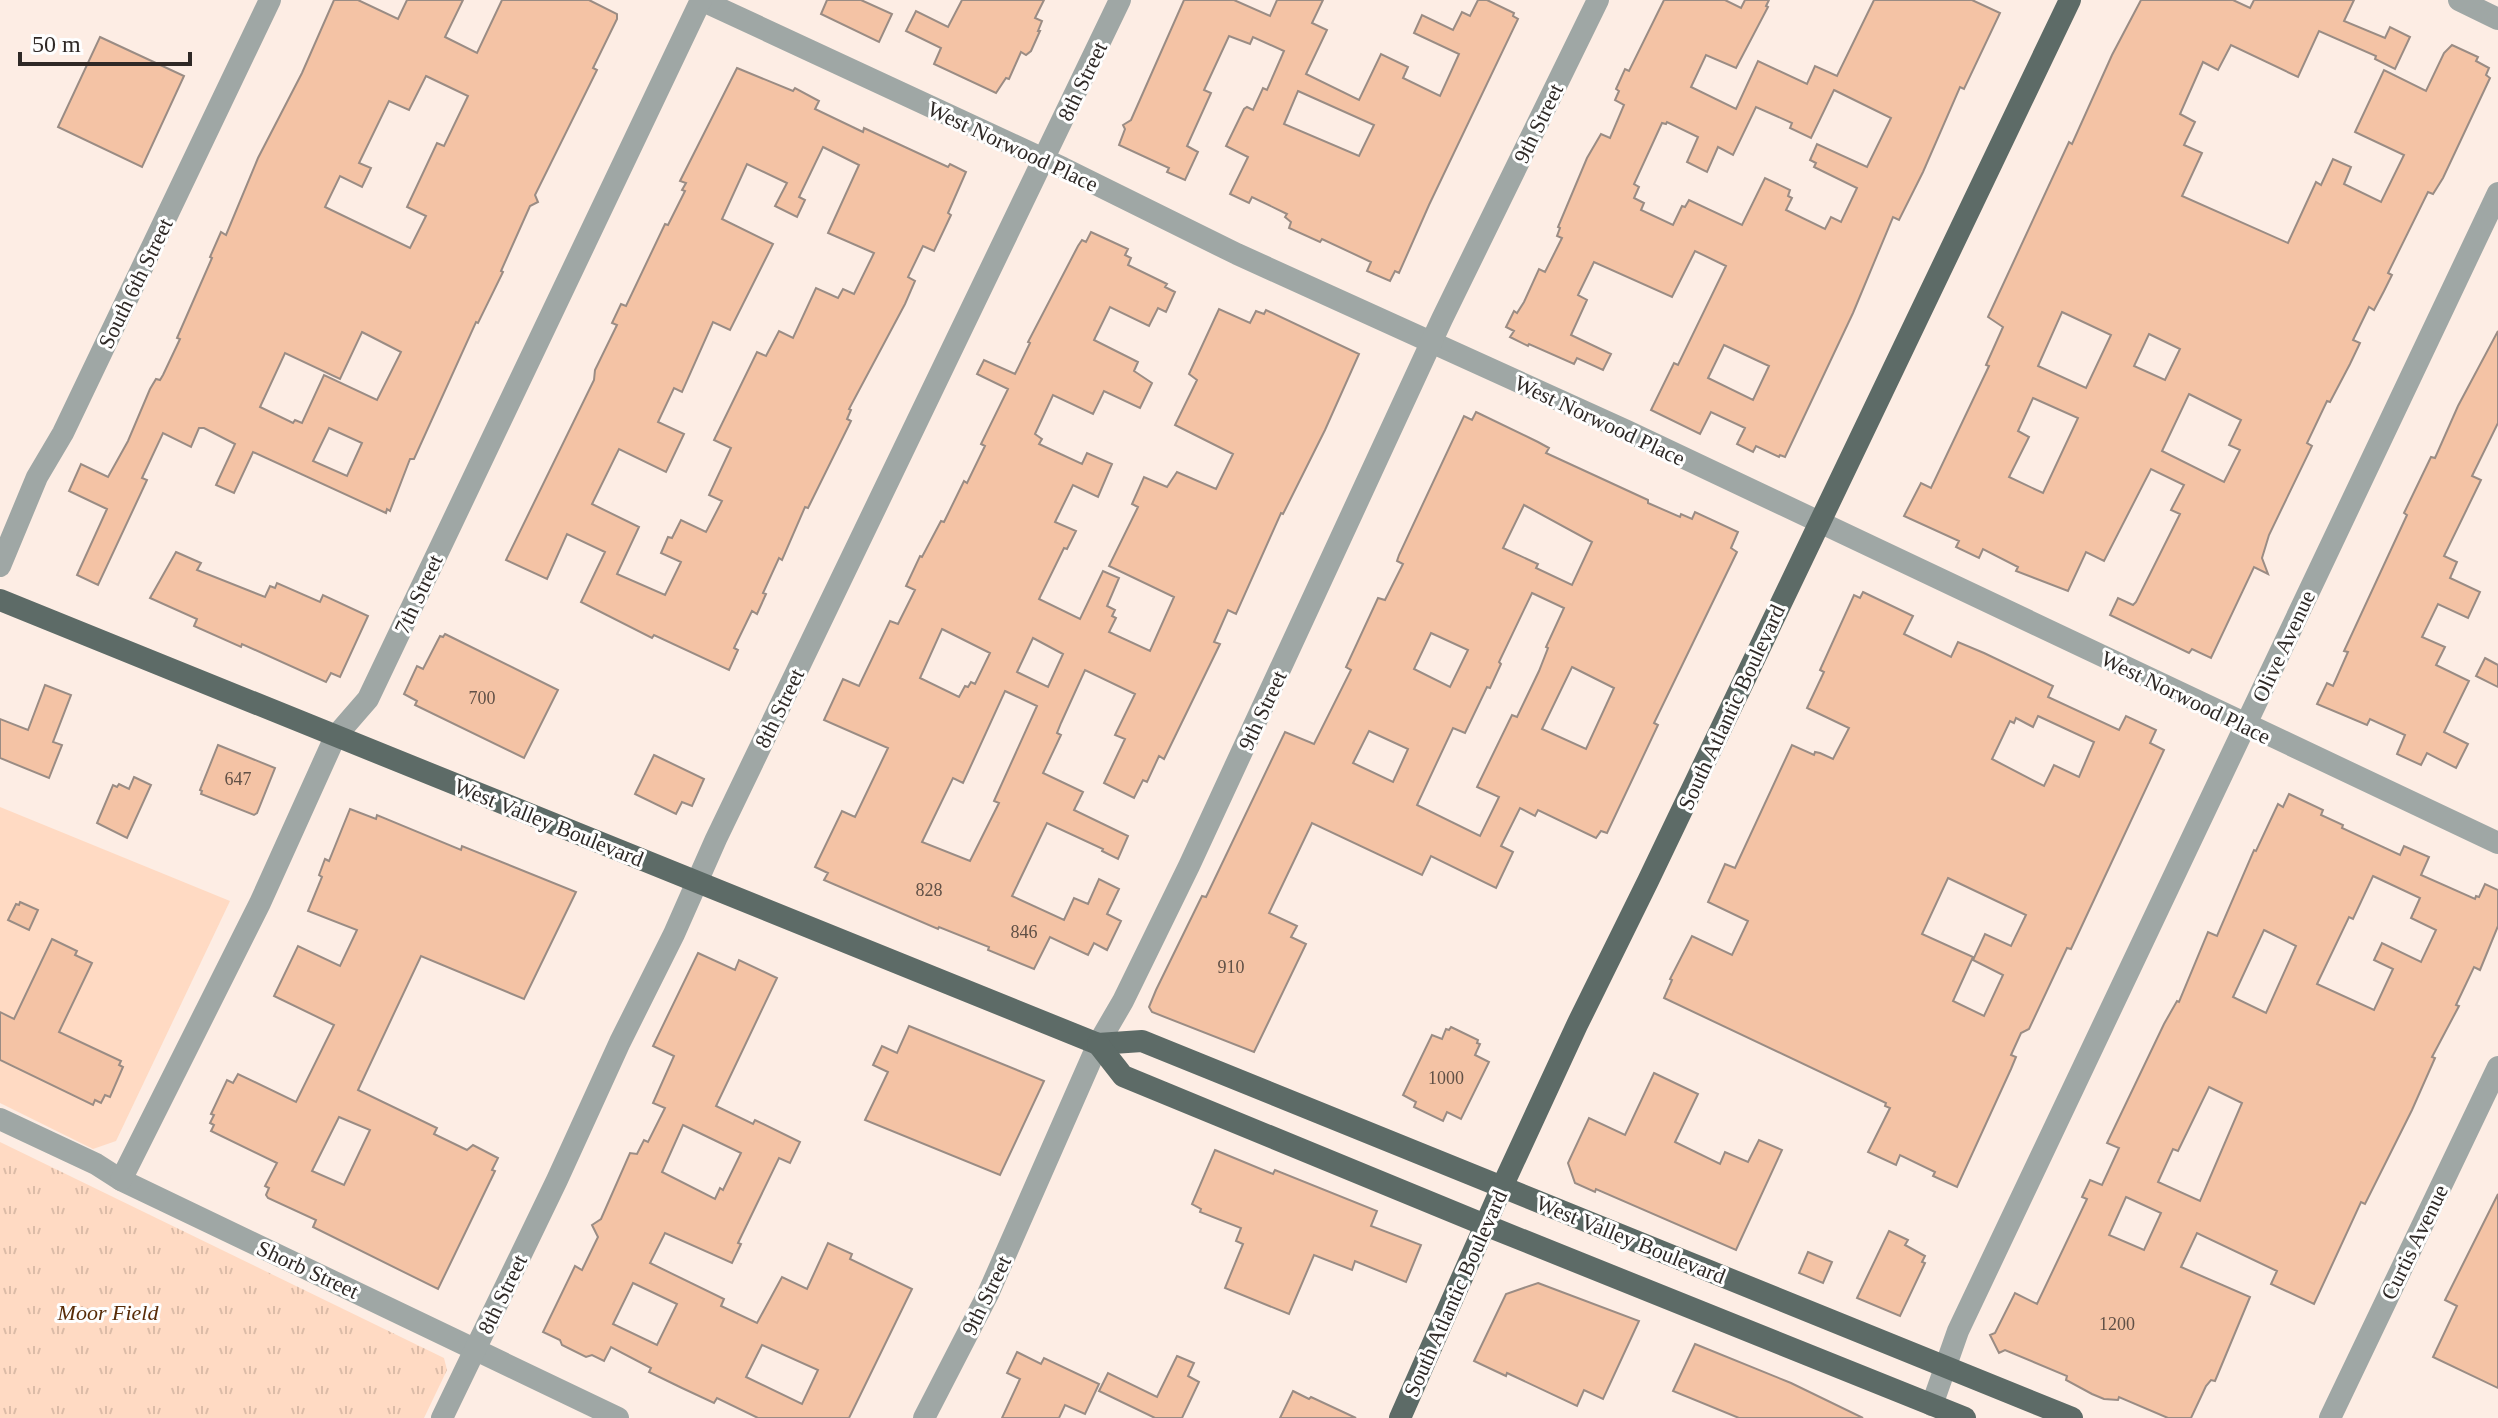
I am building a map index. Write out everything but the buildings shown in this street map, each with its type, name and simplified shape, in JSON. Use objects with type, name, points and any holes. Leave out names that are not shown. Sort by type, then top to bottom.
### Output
[{"type":"main road","name":"South Atlantic Boulevard","points":[[1400,1418],[1502,1187],[2070,0]]},
{"type":"main road","name":"West Valley Boulevard","points":[[0,600],[1098,1044],[1142,1041],[1946,1366],[2038,1412],[2072,1418]]},
{"type":"main road","name":"West Valley Boulevard","points":[[1098,1044],[1123,1076],[1965,1418]]},
{"type":"street","name":"South 6th Street","points":[[0,566],[37,477],[70,419],[270,0]]},
{"type":"street","name":"West Norwood Place","points":[[701,0],[1237,254],[1627,431],[2498,843]]},
{"type":"street","name":"7th Street","points":[[121,1180],[260,903],[335,737],[368,699],[701,0]]},
{"type":"street","name":"8th Street","points":[[442,1418],[716,839],[1120,0]]},
{"type":"street","name":"9th Street","points":[[924,1418],[994,1281],[1098,1044],[1123,1001],[1189,866],[1431,343],[1598,0]]},
{"type":"street","points":[[2459,0],[2498,19]]},
{"type":"street","name":"Olive Avenue","points":[[1932,1405],[1958,1331],[2498,193]]},
{"type":"street","name":"Curtis Avenue","points":[[2330,1418],[2498,1067]]},
{"type":"street","name":"Shorb Street","points":[[0,1119],[618,1418]]},
{"type":"green space","points":[[0,807],[230,901],[116,1141],[93,1149],[0,1103]]},
{"type":"green space","name":"Moor Field","points":[[0,1142],[444,1358],[447,1370],[424,1418],[0,1418]]}]
